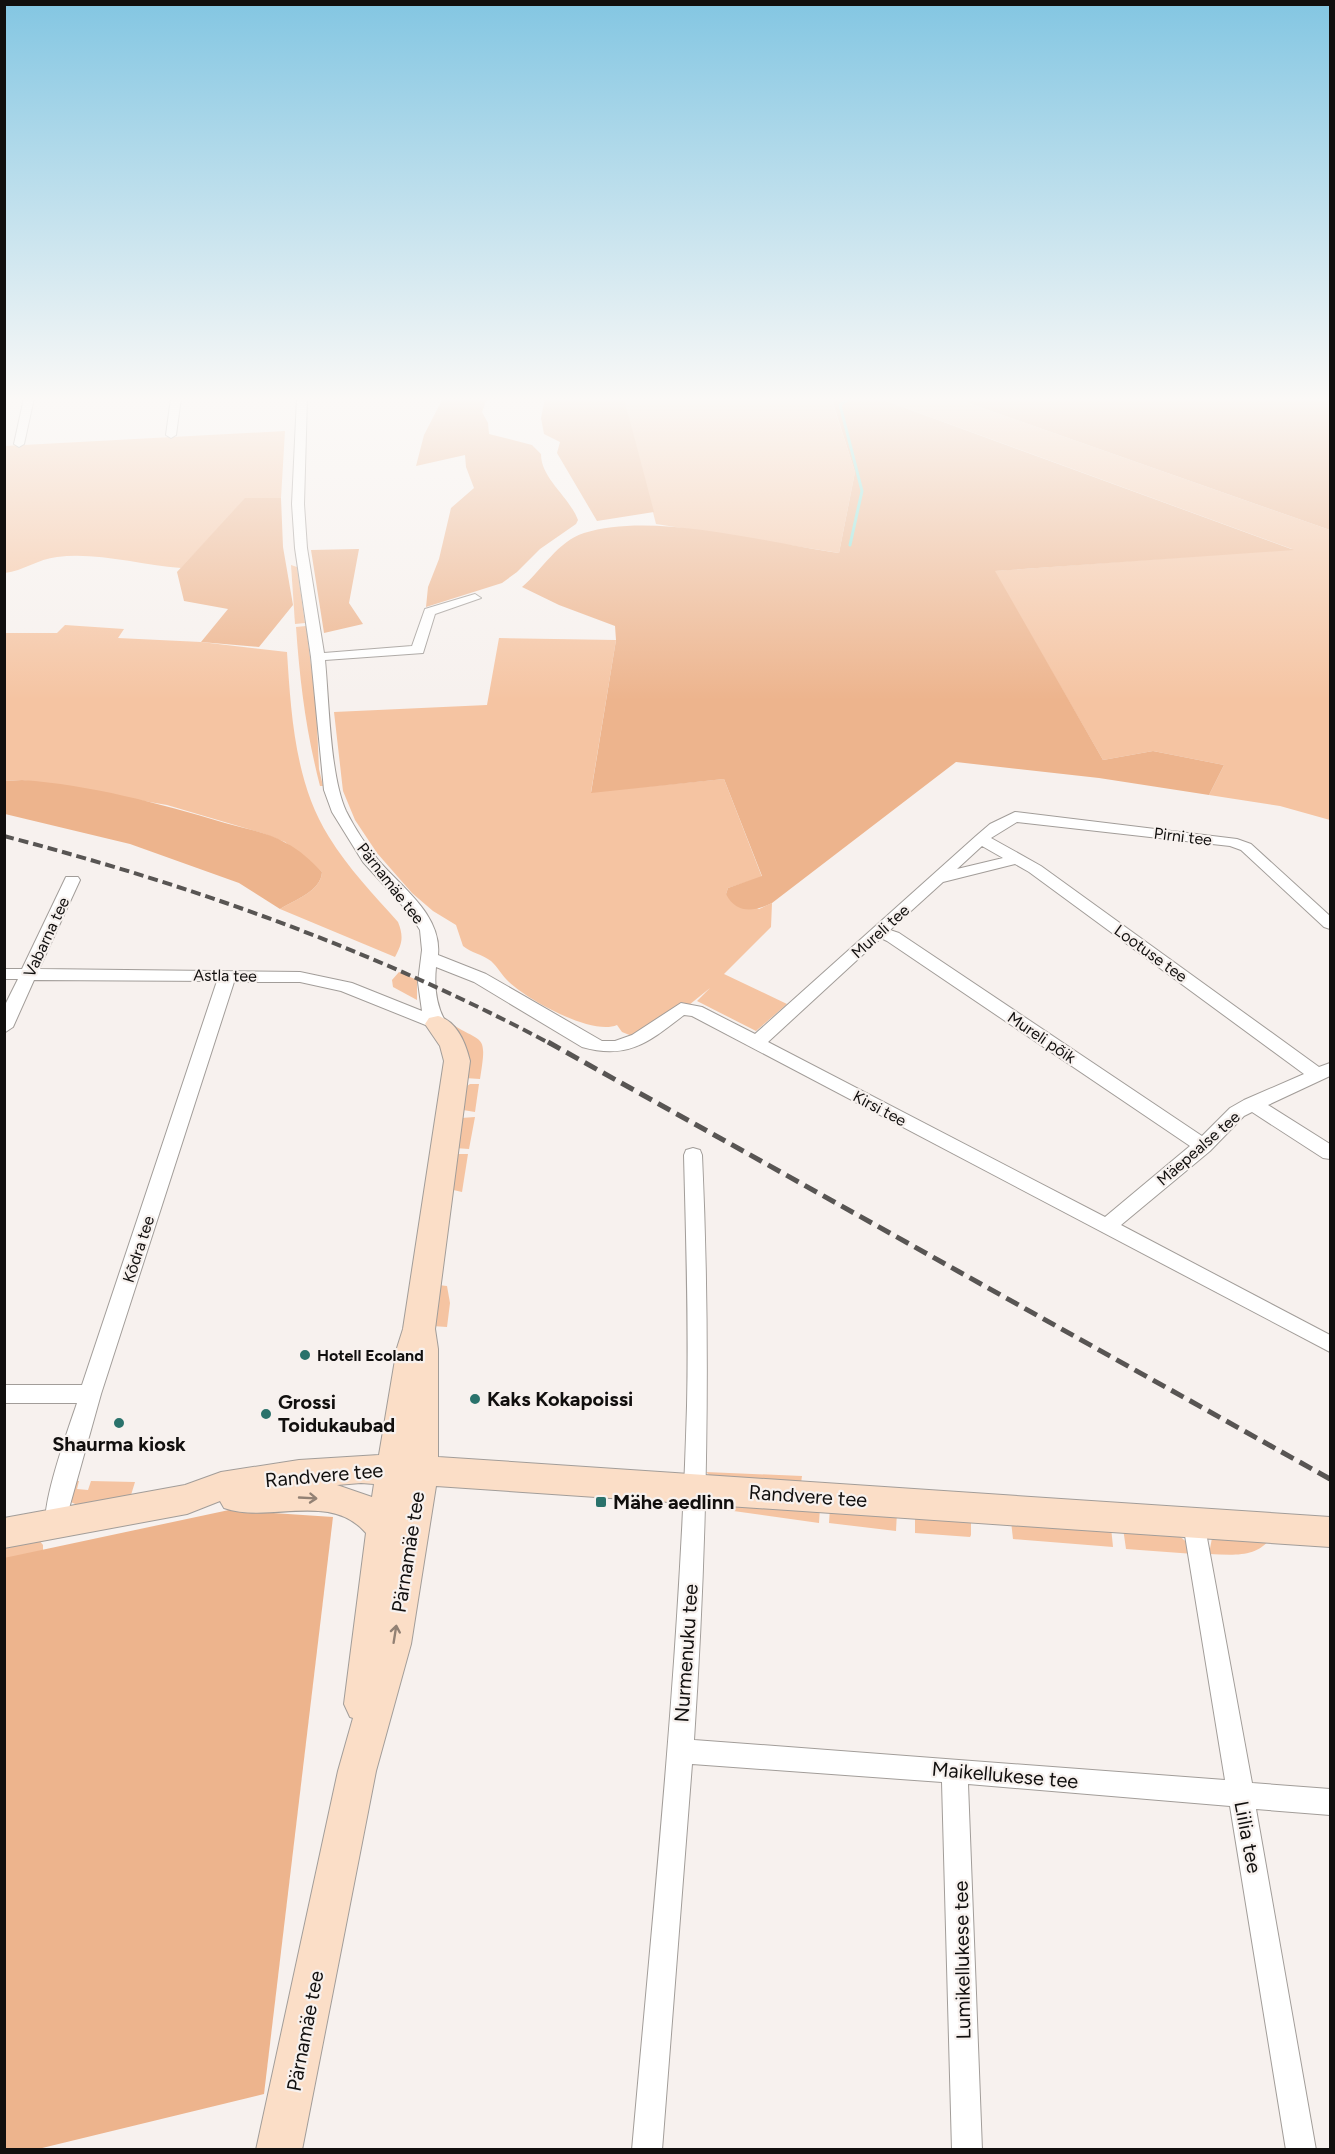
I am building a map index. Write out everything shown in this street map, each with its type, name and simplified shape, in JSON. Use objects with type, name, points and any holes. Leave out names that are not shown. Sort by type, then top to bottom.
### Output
[{"type":"main road","name":"Pärnamäe tee","points":[[279,2150],[287,2121],[357,1771],[393,1644],[407,1469],[422,1349],[419,1329],[457,1061],[453,1045],[438,1024]]},
{"type":"main road","name":"Pärnamäe tee","points":[[357,1771],[384,1529],[407,1469]]},
{"type":"main road","name":"Randvere tee","points":[[4,1533],[187,1498],[221,1486],[299,1474],[407,1469],[1330,1532]]},
{"type":"main road","points":[[187,1498],[284,1497],[335,1500],[366,1510],[384,1529]]},
{"type":"street","name":"Pärnamäe tee","points":[[297,499],[301,548],[318,657],[331,790],[335,801],[371,862],[417,912],[428,930],[429,958],[426,982],[431,1012],[438,1024]]},
{"type":"street","points":[[318,657],[418,650],[429,612],[475,598]]},
{"type":"street","name":"Pirni tee","points":[[1005,820],[1026,817],[1232,842],[1246,847],[1330,924]]},
{"type":"street","name":"Mureli tee","points":[[756,1043],[937,878],[1005,820]]},
{"type":"street","name":"Lootuse tee","points":[[981,839],[1045,876],[1324,1072]]},
{"type":"street","points":[[937,878],[1017,859]]},
{"type":"street","name":"Vabarna tee","points":[[4,1026],[72,880]]},
{"type":"street","name":"Mureli põik","points":[[879,932],[893,937],[1203,1146]]},
{"type":"street","name":"Kirsi tee","points":[[429,958],[480,978],[596,1046],[611,1048],[633,1043],[681,1009],[700,1013],[1330,1344]]},
{"type":"street","name":"Astla tee","points":[[4,974],[282,976],[321,980],[361,992],[438,1024]]},
{"type":"street","name":"Kõdra tee","points":[[54,1523],[90,1394],[228,975]]},
{"type":"street","name":"Mäepealse tee","points":[[1107,1226],[1203,1146],[1237,1112],[1250,1104],[1324,1072]]},
{"type":"street","points":[[1250,1104],[1266,1111],[1330,1152]]},
{"type":"street","name":"Nurmenuku tee","points":[[646,2150],[679,1751],[696,1488],[697,1223],[693,1155]]},
{"type":"street","points":[[4,1394],[90,1394]]},
{"type":"street","name":"Liilia tee","points":[[1195,1523],[1301,2150]]},
{"type":"street","name":"Maikellukese tee","points":[[679,1751],[954,1770],[1330,1802]]},
{"type":"street","name":"Lumikellukese tee","points":[[954,1770],[960,1887],[967,2150]]},
{"type":"shaded area","points":[[5,499],[262,499],[245,499],[181,568],[103,557],[72,556],[50,558],[5,573]]},
{"type":"shaded area","points":[[245,499],[281,499],[283,547],[293,605],[259,647],[201,642],[228,609],[184,601],[177,572]]},
{"type":"shaded area","points":[[462,499],[564,499],[578,520],[576,524],[540,549],[517,572],[502,583],[426,607],[428,587],[439,559],[451,508]]},
{"type":"shaded area","points":[[584,499],[650,499],[654,512],[597,521]]},
{"type":"shaded area","points":[[649,499],[850,499],[839,553],[656,524]]},
{"type":"shaded area","points":[[850,499],[1153,499],[1294,550],[995,571],[1103,760],[1153,751],[1224,765],[1209,795],[1099,778],[956,762],[772,903],[759,908],[740,908],[726,894],[728,888],[762,876],[724,779],[591,793],[616,640],[615,626],[559,605],[522,587],[566,542],[584,533],[612,527],[643,525],[676,527],[839,553]]},
{"type":"shaded area","points":[[1154,499],[1240,499],[1330,530],[1330,820],[1280,806],[1209,795],[1224,765],[1153,751],[1103,760],[994,571],[1292,549]]},
{"type":"shaded area","points":[[1240,499],[1330,499],[1330,530]]},
{"type":"shaded area","points":[[359,549],[349,603],[363,624],[324,633],[311,550]]},
{"type":"shaded area","points":[[291,565],[297,567],[305,623],[295,624]]},
{"type":"shaded area","points":[[65,625],[124,629],[118,638],[201,642],[287,652],[293,724],[309,794],[329,837],[344,860],[398,922],[401,940],[395,957],[280,909],[312,890],[321,879],[322,872],[285,842],[167,805],[22,780],[5,781],[5,633],[57,633]]},
{"type":"shaded area","points":[[306,626],[316,704],[319,769],[323,786],[320,786],[311,746],[299,668],[296,627]]},
{"type":"shaded area","points":[[499,638],[616,640],[591,792],[724,779],[762,877],[728,888],[726,894],[759,909],[772,903],[771,927],[724,974],[787,1004],[756,1031],[697,1001],[710,988],[689,1005],[679,1005],[632,1036],[622,1032],[617,1025],[606,1027],[592,1025],[577,1021],[545,1006],[509,982],[491,961],[463,946],[456,925],[433,911],[412,893],[377,853],[355,820],[343,791],[334,712],[487,705]]},
{"type":"shaded area","points":[[5,781],[48,782],[124,796],[264,833],[301,852],[322,872],[321,879],[312,890],[280,909],[239,883],[130,844],[5,814]]},
{"type":"shaded area","points":[[399,972],[417,980],[417,1000],[393,987],[392,980]]},
{"type":"shaded area","points":[[439,1012],[449,1022],[480,1041],[483,1053],[480,1079],[465,1078],[447,1026]]},
{"type":"shaded area","points":[[470,1084],[479,1084],[475,1112],[463,1110],[464,1088]]},
{"type":"shaded area","points":[[475,1117],[469,1149],[455,1148],[461,1118]]},
{"type":"shaded area","points":[[457,1154],[468,1154],[462,1192],[449,1189]]},
{"type":"shaded area","points":[[438,1285],[447,1286],[450,1303],[447,1327],[432,1326]]},
{"type":"shaded area","points":[[706,1472],[802,1476],[801,1483],[710,1476]]},
{"type":"shaded area","points":[[75,1481],[79,1481],[77,1489],[88,1490],[91,1481],[135,1482],[131,1495],[77,1505],[71,1502]]},
{"type":"shaded area","points":[[707,1498],[820,1507],[819,1523],[705,1507]]},
{"type":"shaded area","points":[[830,1507],[897,1512],[896,1531],[829,1523]]},
{"type":"shaded area","points":[[229,1510],[333,1517],[264,2094],[38,2149],[5,2149],[4,1558]]},
{"type":"shaded area","points":[[915,1514],[971,1518],[971,1535],[970,1537],[915,1533]]},
{"type":"shaded area","points":[[1011,1521],[1111,1527],[1113,1547],[1013,1539]]},
{"type":"shaded area","points":[[1123,1528],[1164,1530],[1173,1533],[1188,1544],[1194,1554],[1126,1549]]},
{"type":"shaded area","points":[[1212,1538],[1271,1538],[1251,1552],[1227,1555],[1209,1554]]},
{"type":"shaded area","points":[[39,1540],[43,1545],[43,1576],[5,1565],[5,1543]]},
{"type":"waterway","points":[[850,545],[860,499]]},
{"type":"railway","points":[[4,836],[146,877],[284,924],[418,979],[551,1044]]},
{"type":"railway","points":[[548,1042],[1330,1479]]},
{"type":"place","name":"Hotell Ecoland","points":[[305,1355]]},
{"type":"place","name":"Kaks Kokapoissi","points":[[475,1399]]},
{"type":"place","name":"Grossi Toidukaubad","points":[[266,1414]]},
{"type":"place","name":"Shaurma kiosk","points":[[119,1423]]},
{"type":"place","name":"Mähe aedlinn","points":[[601,1502]]}]
